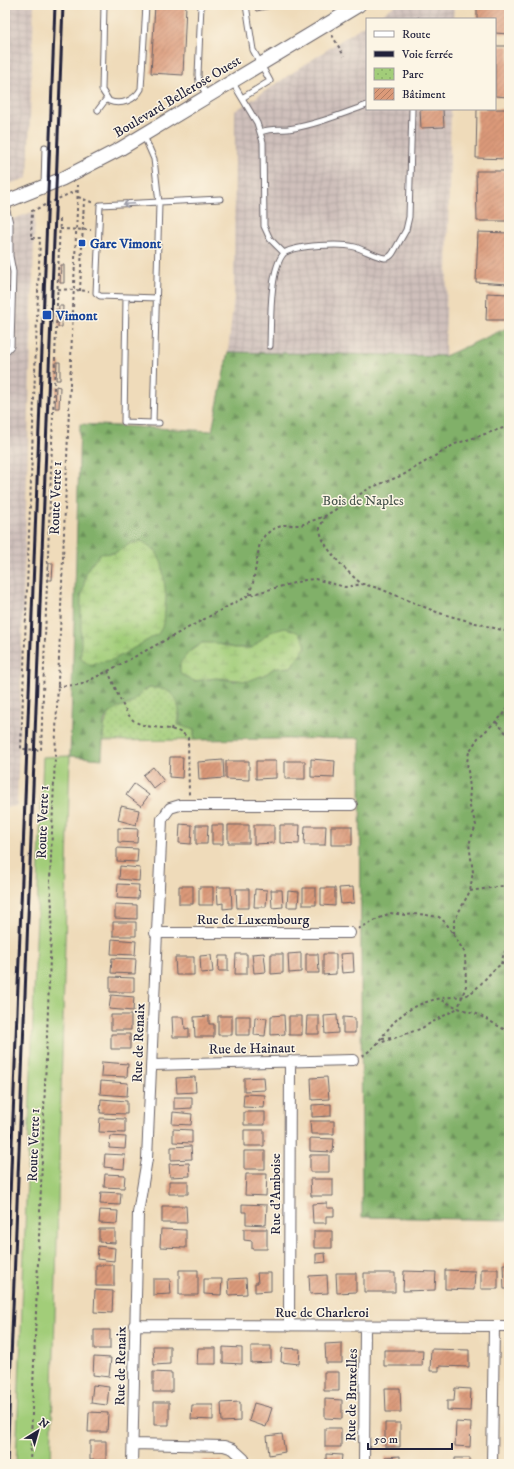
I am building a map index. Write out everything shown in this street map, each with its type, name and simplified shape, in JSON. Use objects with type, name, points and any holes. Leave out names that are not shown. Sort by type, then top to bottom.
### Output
[{"type":"street","name":"Boulevard Bellerose Ouest","points":[[5,203],[81,170],[144,135],[359,5]]},
{"type":"street","name":"Rue de Renaix","points":[[132,1464],[134,1444],[134,1325],[138,1213],[147,1159],[152,1065],[155,933],[161,823],[164,813],[170,808],[180,805],[352,805]]},
{"type":"street","name":"Rue de Luxembourg","points":[[155,933],[350,933]]},
{"type":"street","name":"Rue de Hainaut","points":[[152,1065],[353,1060]]},
{"type":"street","name":"Rue d'Amboise","points":[[289,1326],[290,1062]]},
{"type":"street","name":"Rue de Charleroi","points":[[134,1325],[509,1326]]},
{"type":"street","name":"Rue de Bruxelles","points":[[364,1464],[365,1326]]},
{"type":"street","points":[[492,1464],[494,1326]]},
{"type":"street","points":[[134,1444],[224,1446],[233,1449],[244,1459],[244,1464]]},
{"type":"lane","points":[[104,5],[102,90],[107,98],[114,103],[126,101],[138,95],[141,89],[146,5]]},
{"type":"lane","points":[[201,5],[198,75],[199,81],[208,97]]},
{"type":"lane","points":[[242,98],[270,81],[253,50],[246,5]]},
{"type":"lane","points":[[232,82],[261,132],[263,142],[264,226],[270,239],[284,253]]},
{"type":"lane","points":[[98,110],[107,98]]},
{"type":"lane","points":[[261,132],[270,128],[287,129],[315,122],[366,105]]},
{"type":"lane","points":[[270,346],[275,271],[278,260],[284,253],[301,248],[345,246],[354,247],[384,258],[393,253],[406,230],[409,217],[412,110]]},
{"type":"lane","points":[[144,135],[154,160],[159,203],[153,423]]},
{"type":"lane","points":[[44,187],[45,147]]},
{"type":"lane","points":[[157,298],[100,296],[96,293],[100,205],[220,199]]},
{"type":"lane","points":[[5,203],[10,223],[7,256],[13,272],[11,346],[5,354]]},
{"type":"lane","points":[[126,298],[124,422],[159,423]]},
{"type":"path","points":[[332,35],[344,56]]},
{"type":"path","name":"Route Verte 1","points":[[30,1464],[52,908],[50,882],[75,229],[78,197],[77,180]]},
{"type":"path","points":[[60,219],[41,750],[21,749],[40,238],[31,238],[32,211],[78,191]]},
{"type":"path","points":[[58,289],[79,291],[85,200],[78,197]]},
{"type":"path","points":[[60,229],[81,230]]},
{"type":"path","points":[[249,594],[254,584],[260,542],[265,535],[273,529],[284,525],[301,525],[325,516],[370,488],[403,475],[456,444],[509,426]]},
{"type":"path","points":[[325,516],[320,527],[324,544],[353,578],[363,584],[378,588],[439,613],[509,632]]},
{"type":"path","points":[[57,686],[80,685],[116,667],[249,594],[305,580],[315,579],[345,587],[363,584]]},
{"type":"path","points":[[108,671],[128,714],[132,718],[140,724],[185,734],[190,740],[189,797]]},
{"type":"path","points":[[454,934],[454,921],[470,891],[473,872],[469,841],[475,831],[476,825],[469,804],[470,788],[467,762],[469,752],[478,738],[504,714],[509,705]]},
{"type":"path","points":[[128,714],[133,711]]},
{"type":"path","points":[[496,722],[509,736]]},
{"type":"path","points":[[171,730],[172,725]]},
{"type":"path","points":[[470,891],[509,885]]},
{"type":"path","points":[[350,933],[371,924],[390,913],[405,915],[419,914],[439,917],[454,934],[464,953],[466,986],[460,998],[458,1008],[420,1029],[376,1044]]},
{"type":"path","points":[[500,964],[504,953],[509,948]]},
{"type":"path","points":[[353,1060],[368,1052],[402,1015],[418,1005],[453,997],[460,998],[474,990],[493,969],[509,960]]},
{"type":"path","points":[[442,999],[458,1008],[477,1014],[509,1032]]},
{"type":"path","points":[[382,1038],[394,1037]]},
{"type":"shaded area","points":[[5,5],[34,5],[28,178],[5,185]]},
{"type":"shaded area","points":[[396,5],[454,5],[453,18],[376,18]]},
{"type":"shaded area","points":[[366,24],[366,110],[451,110],[445,356],[228,352],[234,296],[235,111]]},
{"type":"shaded area","points":[[35,211],[17,806],[5,808],[5,222]]},
{"type":"green space","name":"Bois de Naples","points":[[509,327],[509,1220],[362,1217],[360,738],[194,740],[194,730],[178,726],[180,714],[157,688],[152,688],[145,690],[129,705],[113,711],[104,721],[102,759],[70,756],[80,424],[212,431],[228,352],[445,356]],"holes":[[[131,543],[158,634],[100,554],[115,553]],[[261,641],[291,667],[274,668],[266,674],[235,681],[216,678],[194,681],[214,643],[234,648],[252,648]]]},
{"type":"green space","points":[[142,541],[156,551],[162,564],[166,596],[164,624],[158,634],[115,659],[89,665],[81,659],[81,598],[87,570],[100,554],[115,553],[131,543]]},
{"type":"green space","points":[[285,628],[293,630],[299,634],[306,647],[291,667],[274,668],[266,674],[248,681],[216,678],[194,681],[181,674],[180,663],[189,652],[202,643],[214,643],[234,648],[252,648],[270,632]]},
{"type":"green space","points":[[151,688],[160,688],[172,694],[178,704],[178,725],[194,730],[194,740],[103,741],[106,721],[111,713],[121,706],[129,705],[141,692]]},
{"type":"green space","points":[[70,756],[51,1464],[16,1464],[43,757]]},
{"type":"building","points":[[155,5],[186,5],[183,75],[151,73]]},
{"type":"building","points":[[254,5],[282,5],[283,6],[256,11]]},
{"type":"building","points":[[477,5],[509,5],[508,34],[496,33],[496,18],[477,18]]},
{"type":"building","points":[[496,46],[509,46],[508,97],[496,96]]},
{"type":"building","points":[[509,109],[509,159],[476,158],[477,110]]},
{"type":"building","points":[[420,110],[443,110],[444,127],[421,128]]},
{"type":"building","points":[[476,171],[509,171],[509,221],[477,221]]},
{"type":"building","points":[[478,232],[509,233],[508,284],[476,282]]},
{"type":"building","points":[[61,265],[64,265],[64,283],[60,283]]},
{"type":"building","points":[[5,288],[10,288],[8,348],[5,348]]},
{"type":"building","points":[[487,293],[509,294],[509,320],[486,320]]},
{"type":"building","points":[[59,306],[63,306],[62,327],[58,327]]},
{"type":"building","points":[[57,362],[60,362],[60,380],[56,380]]},
{"type":"building","points":[[56,386],[60,387],[59,408],[55,408]]},
{"type":"building","points":[[49,563],[53,563],[52,580],[48,580]]},
{"type":"building","points":[[170,757],[183,757],[182,778],[169,777]]},
{"type":"building","points":[[311,759],[335,761],[334,778],[311,777]]},
{"type":"building","points":[[223,760],[224,778],[199,780],[198,762]]},
{"type":"building","points":[[226,761],[249,761],[249,780],[226,779]]},
{"type":"building","points":[[256,761],[276,761],[276,778],[256,779]]},
{"type":"building","points":[[285,761],[305,761],[305,779],[285,779]]},
{"type":"building","points":[[153,767],[164,781],[154,789],[143,775]]},
{"type":"building","points":[[134,784],[149,795],[141,806],[126,795]]},
{"type":"building","points":[[121,806],[139,810],[136,825],[118,820]]},
{"type":"building","points":[[180,824],[192,825],[191,844],[179,843]]},
{"type":"building","points":[[196,825],[208,825],[207,844],[196,844]]},
{"type":"building","points":[[212,825],[223,825],[223,844],[212,844]]},
{"type":"building","points":[[228,825],[249,825],[249,843],[228,843]]},
{"type":"building","points":[[254,825],[274,825],[274,843],[254,844]]},
{"type":"building","points":[[280,825],[300,825],[299,844],[280,843]]},
{"type":"building","points":[[305,826],[326,826],[325,845],[304,845]]},
{"type":"building","points":[[331,826],[352,826],[352,845],[331,845]]},
{"type":"building","points":[[118,828],[138,829],[137,843],[118,842]]},
{"type":"building","points":[[117,848],[138,849],[137,862],[117,861]]},
{"type":"building","points":[[120,866],[140,868],[139,881],[119,879]]},
{"type":"building","points":[[118,884],[139,885],[138,899],[117,898]]},
{"type":"building","points":[[179,886],[193,886],[193,904],[179,904]]},
{"type":"building","points":[[199,887],[213,887],[213,905],[199,905]]},
{"type":"building","points":[[217,887],[231,887],[232,908],[223,909],[223,903],[218,904]]},
{"type":"building","points":[[353,887],[354,903],[341,904],[339,888]]},
{"type":"building","points":[[303,888],[316,888],[316,905],[303,905]]},
{"type":"building","points":[[321,888],[335,888],[335,906],[321,905]]},
{"type":"building","points":[[236,889],[249,889],[249,908],[237,908]]},
{"type":"building","points":[[255,889],[267,890],[266,907],[254,907]]},
{"type":"building","points":[[271,890],[282,890],[283,907],[272,908]]},
{"type":"building","points":[[288,891],[299,892],[298,907],[287,907]]},
{"type":"building","points":[[115,904],[137,905],[137,919],[115,918]]},
{"type":"building","points":[[113,922],[136,922],[136,936],[113,936]]},
{"type":"building","points":[[112,939],[136,941],[135,955],[111,954]]},
{"type":"building","points":[[264,953],[266,972],[254,973],[252,954]]},
{"type":"building","points":[[301,953],[301,972],[289,973],[288,954]]},
{"type":"building","points":[[353,953],[354,972],[342,973],[340,954]]},
{"type":"building","points":[[236,954],[247,954],[247,974],[235,974]]},
{"type":"building","points":[[271,954],[283,954],[283,973],[271,974]]},
{"type":"building","points":[[306,954],[318,954],[319,973],[306,973]]},
{"type":"building","points":[[323,954],[336,954],[336,974],[323,975]]},
{"type":"building","points":[[211,955],[213,972],[201,973],[200,956]]},
{"type":"building","points":[[219,956],[228,956],[228,971],[218,971]]},
{"type":"building","points":[[175,957],[194,957],[194,975],[176,975]]},
{"type":"building","points":[[112,958],[136,959],[135,974],[111,973]]},
{"type":"building","points":[[110,977],[134,978],[134,992],[110,992]]},
{"type":"building","points":[[111,995],[134,997],[133,1011],[109,1009]]},
{"type":"building","points":[[111,1015],[131,1015],[131,1030],[111,1030]]},
{"type":"building","points":[[284,1015],[285,1034],[271,1035],[271,1016]]},
{"type":"building","points":[[337,1015],[338,1033],[325,1034],[324,1016]]},
{"type":"building","points":[[209,1016],[209,1024],[214,1024],[214,1037],[195,1037],[194,1017]]},
{"type":"building","points":[[218,1016],[232,1016],[232,1035],[218,1035]]},
{"type":"building","points":[[236,1016],[250,1016],[250,1035],[236,1035]]},
{"type":"building","points":[[289,1016],[302,1016],[302,1035],[289,1035]]},
{"type":"building","points":[[307,1016],[319,1016],[319,1034],[306,1034]]},
{"type":"building","points":[[172,1017],[184,1017],[185,1029],[189,1028],[189,1037],[173,1037]]},
{"type":"building","points":[[255,1017],[267,1018],[265,1036],[254,1035]]},
{"type":"building","points":[[343,1017],[355,1018],[355,1033],[343,1033]]},
{"type":"building","points":[[111,1034],[130,1034],[130,1049],[111,1049]]},
{"type":"building","points":[[102,1062],[128,1064],[127,1077],[101,1076]]},
{"type":"building","points":[[195,1077],[196,1092],[177,1093],[176,1078]]},
{"type":"building","points":[[264,1077],[265,1090],[244,1091],[244,1078]]},
{"type":"building","points":[[327,1077],[329,1099],[312,1100],[311,1078]]},
{"type":"building","points":[[101,1081],[128,1083],[127,1096],[100,1094]]},
{"type":"building","points":[[244,1094],[265,1095],[264,1108],[243,1107]]},
{"type":"building","points":[[174,1097],[192,1097],[192,1108],[174,1109]]},
{"type":"building","points":[[101,1099],[127,1101],[127,1114],[100,1113]]},
{"type":"building","points":[[331,1104],[331,1116],[312,1117],[312,1105]]},
{"type":"building","points":[[173,1112],[192,1114],[191,1125],[172,1124]]},
{"type":"building","points":[[244,1112],[265,1112],[265,1125],[244,1125]]},
{"type":"building","points":[[100,1118],[125,1119],[125,1133],[99,1132]]},
{"type":"building","points":[[310,1121],[334,1121],[334,1134],[311,1134]]},
{"type":"building","points":[[173,1129],[192,1130],[192,1143],[173,1142]]},
{"type":"building","points":[[244,1130],[264,1130],[264,1146],[244,1146]]},
{"type":"building","points":[[110,1136],[126,1137],[125,1149],[109,1148]]},
{"type":"building","points":[[310,1138],[334,1139],[333,1152],[310,1151]]},
{"type":"building","points":[[191,1146],[192,1159],[171,1160],[171,1147]]},
{"type":"building","points":[[244,1151],[265,1151],[265,1169],[244,1169]]},
{"type":"building","points":[[105,1154],[125,1155],[124,1169],[104,1167]]},
{"type":"building","points":[[310,1155],[329,1155],[329,1172],[310,1172]]},
{"type":"building","points":[[189,1163],[190,1176],[170,1177],[169,1164]]},
{"type":"building","points":[[105,1174],[125,1175],[124,1188],[104,1187]]},
{"type":"building","points":[[246,1174],[267,1174],[266,1196],[245,1195]]},
{"type":"building","points":[[310,1179],[333,1179],[333,1196],[311,1196]]},
{"type":"building","points":[[169,1181],[188,1181],[188,1194],[169,1194]]},
{"type":"building","points":[[101,1192],[121,1193],[120,1205],[100,1204]]},
{"type":"building","points":[[327,1203],[327,1208],[334,1208],[334,1216],[326,1216],[326,1223],[313,1223],[312,1204]]},
{"type":"building","points":[[242,1204],[267,1205],[266,1225],[246,1224],[246,1212],[242,1212]]},
{"type":"building","points":[[162,1206],[186,1206],[187,1223],[162,1223]]},
{"type":"building","points":[[100,1210],[118,1211],[117,1224],[99,1223]]},
{"type":"building","points":[[99,1229],[115,1229],[115,1243],[99,1242]]},
{"type":"building","points":[[161,1229],[186,1230],[186,1248],[160,1247]]},
{"type":"building","points":[[244,1229],[267,1229],[267,1249],[252,1249],[252,1241],[244,1240]]},
{"type":"building","points":[[314,1231],[332,1231],[332,1248],[314,1248]]},
{"type":"building","points":[[98,1246],[115,1248],[114,1261],[97,1259]]},
{"type":"building","points":[[325,1253],[326,1262],[316,1263],[316,1254]]},
{"type":"building","points":[[503,1264],[509,1264],[509,1289],[504,1289]]},
{"type":"building","points":[[96,1265],[114,1265],[114,1286],[96,1286]]},
{"type":"building","points":[[481,1269],[498,1269],[498,1289],[481,1289]]},
{"type":"building","points":[[179,1270],[198,1270],[198,1295],[179,1295]]},
{"type":"building","points":[[445,1270],[475,1271],[474,1290],[445,1289]]},
{"type":"building","points":[[404,1271],[436,1272],[435,1290],[403,1291]]},
{"type":"building","points":[[257,1273],[271,1273],[271,1291],[255,1292],[255,1283],[258,1283]]},
{"type":"building","points":[[336,1273],[356,1273],[356,1292],[337,1293]]},
{"type":"building","points":[[364,1273],[395,1273],[395,1292],[364,1292]]},
{"type":"building","points":[[327,1275],[328,1293],[310,1294],[309,1276]]},
{"type":"building","points":[[246,1278],[247,1294],[229,1295],[228,1279]]},
{"type":"building","points":[[153,1279],[170,1279],[171,1294],[153,1295]]},
{"type":"building","points":[[204,1279],[222,1279],[221,1295],[204,1294]]},
{"type":"building","points":[[95,1290],[113,1291],[112,1313],[94,1312]]},
{"type":"building","points":[[94,1330],[110,1330],[110,1349],[94,1349]]},
{"type":"building","points":[[342,1343],[342,1363],[326,1363],[325,1344]]},
{"type":"building","points":[[153,1346],[170,1346],[170,1364],[154,1365]]},
{"type":"building","points":[[251,1346],[271,1346],[271,1362],[251,1363]]},
{"type":"building","points":[[223,1347],[242,1348],[242,1364],[223,1363]]},
{"type":"building","points":[[198,1348],[216,1348],[216,1364],[197,1364]]},
{"type":"building","points":[[282,1348],[300,1349],[299,1364],[281,1362]]},
{"type":"building","points":[[431,1349],[469,1350],[469,1367],[439,1366],[439,1371],[430,1371]]},
{"type":"building","points":[[384,1350],[423,1350],[422,1366],[384,1366]]},
{"type":"building","points":[[94,1357],[111,1358],[109,1377],[93,1375]]},
{"type":"building","points":[[153,1372],[172,1373],[172,1392],[153,1392]]},
{"type":"building","points":[[324,1372],[339,1372],[339,1391],[324,1391]]},
{"type":"building","points":[[93,1385],[109,1387],[107,1405],[91,1403]]},
{"type":"building","points":[[385,1388],[400,1388],[401,1412],[386,1412]]},
{"type":"building","points":[[455,1388],[471,1389],[470,1411],[447,1410],[447,1401],[454,1401]]},
{"type":"building","points":[[325,1399],[342,1400],[342,1419],[325,1418]]},
{"type":"building","points":[[154,1402],[169,1402],[169,1425],[154,1425]]},
{"type":"building","points":[[240,1402],[240,1421],[222,1422],[221,1403]]},
{"type":"building","points":[[254,1403],[272,1408],[266,1427],[249,1421]]},
{"type":"building","points":[[192,1405],[213,1405],[213,1420],[191,1419]]},
{"type":"building","points":[[89,1412],[108,1413],[107,1432],[88,1432]]},
{"type":"building","points":[[456,1422],[471,1423],[470,1447],[455,1446]]},
{"type":"building","points":[[385,1423],[400,1423],[400,1447],[385,1447]]},
{"type":"building","points":[[325,1428],[341,1428],[341,1447],[325,1447]]},
{"type":"building","points":[[282,1434],[285,1452],[269,1455],[267,1436]]},
{"type":"building","points":[[90,1441],[106,1441],[106,1460],[90,1460]]},
{"type":"building","points":[[326,1454],[342,1455],[341,1464],[326,1464]]},
{"type":"building","points":[[400,1456],[400,1464],[385,1464],[385,1457]]},
{"type":"building","points":[[455,1458],[470,1458],[470,1464],[455,1464]]},
{"type":"building","points":[[203,1460],[222,1461],[222,1464],[203,1464]]},
{"type":"railway","points":[[5,10],[10,5]]},
{"type":"railway","points":[[5,1329],[55,5]]},
{"type":"railway","points":[[7,1464],[63,5]]},
{"type":"place","name":"Gare Vimont","points":[[82,243]]},
{"type":"place","name":"Vimont","points":[[47,315]]}]
